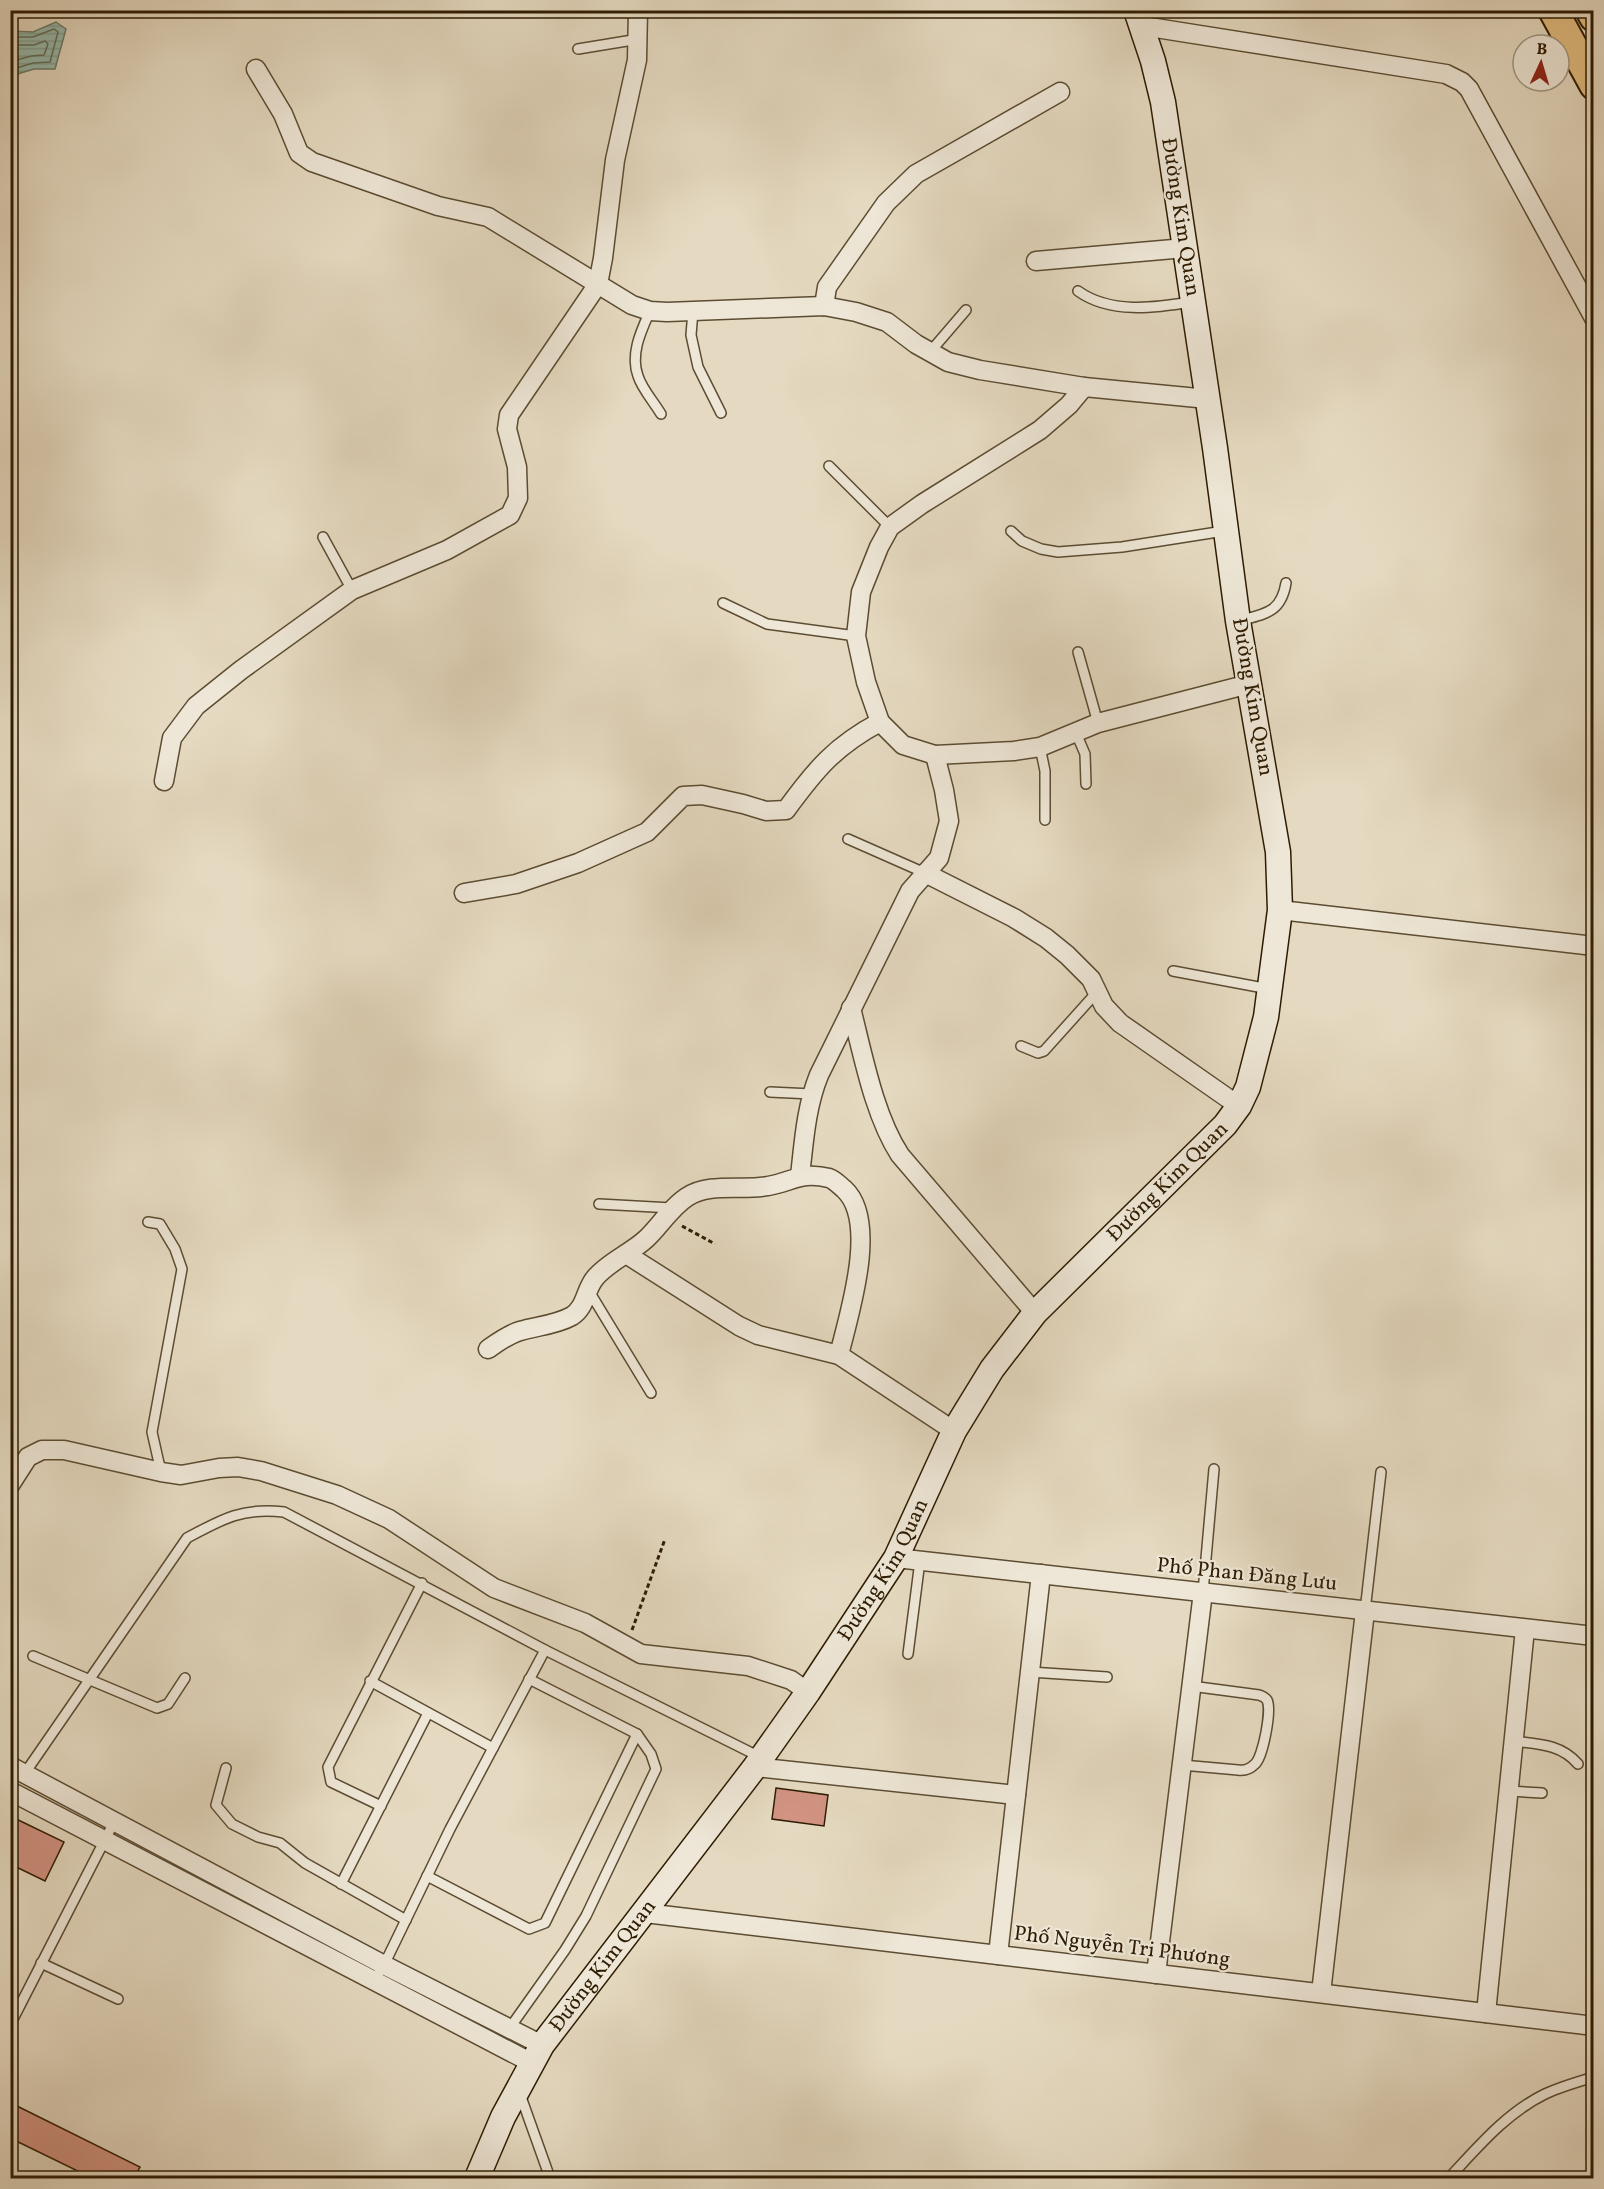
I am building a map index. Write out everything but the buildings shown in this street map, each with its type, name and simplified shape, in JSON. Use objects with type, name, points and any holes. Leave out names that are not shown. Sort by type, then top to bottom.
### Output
[{"type":"highway","points":[[1553,10],[1593,85]]},
{"type":"highway","points":[[1590,10],[1593,18]]},
{"type":"main road","name":"Đường Kim Quan","points":[[477,2178],[518,2089],[537,2054],[758,1762],[808,1692],[896,1558],[954,1431],[992,1369],[1035,1313],[1225,1125],[1239,1106],[1255,1065],[1266,1017],[1280,910],[1278,852],[1238,621],[1208,399],[1163,102],[1139,18]]},
{"type":"street","points":[[164,781],[172,738],[196,706],[241,670],[352,590],[447,550],[510,515],[518,498],[517,467],[507,429],[509,415],[598,284],[615,160],[637,60],[638,10]]},
{"type":"street","points":[[1139,18],[1446,74],[1462,82],[1469,89],[1593,318]]},
{"type":"street","points":[[255,69],[283,114],[299,153],[312,162],[438,206],[488,216],[632,305],[650,311],[824,306],[856,312],[887,322],[948,362],[980,370],[1084,387],[1208,399]]},
{"type":"street","points":[[824,306],[828,287],[886,203],[916,174],[1060,92]]},
{"type":"street","points":[[1036,261],[1185,248]]},
{"type":"street","points":[[1084,387],[1069,405],[1040,430],[922,504],[890,527],[879,547],[861,592],[856,636],[866,682],[880,722],[903,745],[935,755],[1014,751],[1040,747],[1098,723],[1250,684]]},
{"type":"street","points":[[464,893],[516,884],[588,859],[647,832],[683,796],[702,795],[766,811],[786,810],[808,780],[832,754],[854,736],[880,722]]},
{"type":"street","points":[[800,1176],[812,1094],[851,1008],[910,891],[939,858],[949,821],[935,755]]},
{"type":"street","points":[[925,873],[1014,918],[1046,938],[1067,955],[1091,980],[1104,1006],[1120,1023],[1239,1106]]},
{"type":"street","points":[[1280,910],[1593,945]]},
{"type":"street","points":[[851,1008],[866,1069],[892,1143],[1035,1313]]},
{"type":"street","points":[[488,1349],[518,1331],[547,1326],[571,1317],[581,1309],[588,1289],[596,1276],[644,1240],[688,1196],[702,1190],[771,1186],[800,1176],[817,1176],[833,1179],[852,1196],[858,1219],[860,1252],[854,1293],[839,1355]]},
{"type":"street","points":[[626,1254],[739,1326],[758,1335],[839,1355],[954,1431]]},
{"type":"street","points":[[10,1485],[28,1457],[42,1450],[64,1450],[181,1475],[237,1467],[261,1471],[337,1495],[389,1519],[494,1588],[585,1623],[641,1654],[656,1657],[693,1658],[748,1666],[791,1680],[808,1692]]},
{"type":"street","name":"Phố Phan Đăng Lưu","points":[[896,1558],[1593,1636]]},
{"type":"street","points":[[998,1955],[1041,1574]]},
{"type":"street","points":[[1156,1974],[1203,1592]]},
{"type":"street","points":[[1321,1993],[1365,1611]]},
{"type":"street","points":[[1485,2013],[1525,1629]]},
{"type":"street","points":[[758,1762],[1016,1795]]},
{"type":"street","points":[[18,1770],[509,2029],[537,2054]]},
{"type":"street","points":[[10,1791],[373,1981],[537,2054]]},
{"type":"street","name":"Phố Nguyễn Tri Phương","points":[[645,1913],[1593,2026]]},
{"type":"lane","points":[[578,49],[639,39]]},
{"type":"lane","points":[[1077,291],[1103,304],[1114,306],[1170,305],[1193,301]]},
{"type":"lane","points":[[930,352],[966,310]]},
{"type":"lane","points":[[650,311],[640,333],[636,353],[638,376],[660,414]]},
{"type":"lane","points":[[693,311],[691,334],[698,367],[721,413]]},
{"type":"lane","points":[[829,466],[890,527]]},
{"type":"lane","points":[[1011,531],[1022,541],[1041,549],[1058,552],[1122,547],[1226,531]]},
{"type":"lane","points":[[323,537],[352,590]]},
{"type":"lane","points":[[1238,621],[1273,610],[1283,598],[1286,583]]},
{"type":"lane","points":[[723,603],[768,624],[856,636]]},
{"type":"lane","points":[[1078,652],[1098,723]]},
{"type":"lane","points":[[1076,733],[1085,754],[1086,784]]},
{"type":"lane","points":[[1040,747],[1044,771],[1045,820]]},
{"type":"lane","points":[[848,839],[925,873]]},
{"type":"lane","points":[[1173,971],[1269,989]]},
{"type":"lane","points":[[1021,1046],[1038,1053],[1042,1052],[1097,993]]},
{"type":"lane","points":[[770,1092],[812,1094]]},
{"type":"lane","points":[[599,1204],[670,1213]]},
{"type":"lane","points":[[148,1222],[160,1224],[175,1249],[182,1269],[152,1432],[160,1472]]},
{"type":"lane","points":[[588,1289],[651,1393]]},
{"type":"lane","points":[[1203,1592],[1214,1469]]},
{"type":"lane","points":[[1365,1611],[1381,1472]]},
{"type":"lane","points":[[18,1770],[90,1679],[187,1538],[225,1517],[264,1510],[284,1512],[758,1762]]},
{"type":"lane","points":[[908,1654],[920,1561]]},
{"type":"lane","points":[[381,1806],[331,1782],[328,1767],[422,1583]]},
{"type":"lane","points":[[373,1981],[384,1965],[427,1876],[545,1650]]},
{"type":"lane","points":[[33,1656],[157,1708],[168,1704],[185,1678]]},
{"type":"lane","points":[[1030,1672],[1107,1677]]},
{"type":"lane","points":[[509,2029],[586,1916],[656,1769],[651,1754],[637,1734],[529,1679]]},
{"type":"lane","points":[[370,1682],[493,1748]]},
{"type":"lane","points":[[1182,1765],[1244,1771],[1251,1768],[1262,1755],[1268,1716],[1266,1698],[1259,1695],[1191,1686]]},
{"type":"lane","points":[[341,1884],[428,1713]]},
{"type":"lane","points":[[427,1876],[529,1929],[545,1923],[637,1734]]},
{"type":"lane","points":[[1513,1741],[1554,1747],[1568,1754],[1578,1764]]},
{"type":"lane","points":[[226,1768],[216,1805],[232,1824],[258,1837],[280,1843],[305,1863],[406,1920]]},
{"type":"lane","points":[[1509,1791],[1542,1793]]},
{"type":"lane","points":[[10,2025],[114,1822]]},
{"type":"lane","points":[[41,1963],[118,1999]]},
{"type":"lane","points":[[1449,2178],[1483,2142],[1519,2110],[1545,2094],[1593,2077]]},
{"type":"lane","points":[[518,2089],[550,2178]]},
{"type":"path","points":[[670,1213],[715,1244]]},
{"type":"path","points":[[625,1646],[637,1620],[665,1539]]},
{"type":"water","points":[[56,22],[66,29],[55,69],[34,69],[11,76],[11,31],[33,32]]}]
